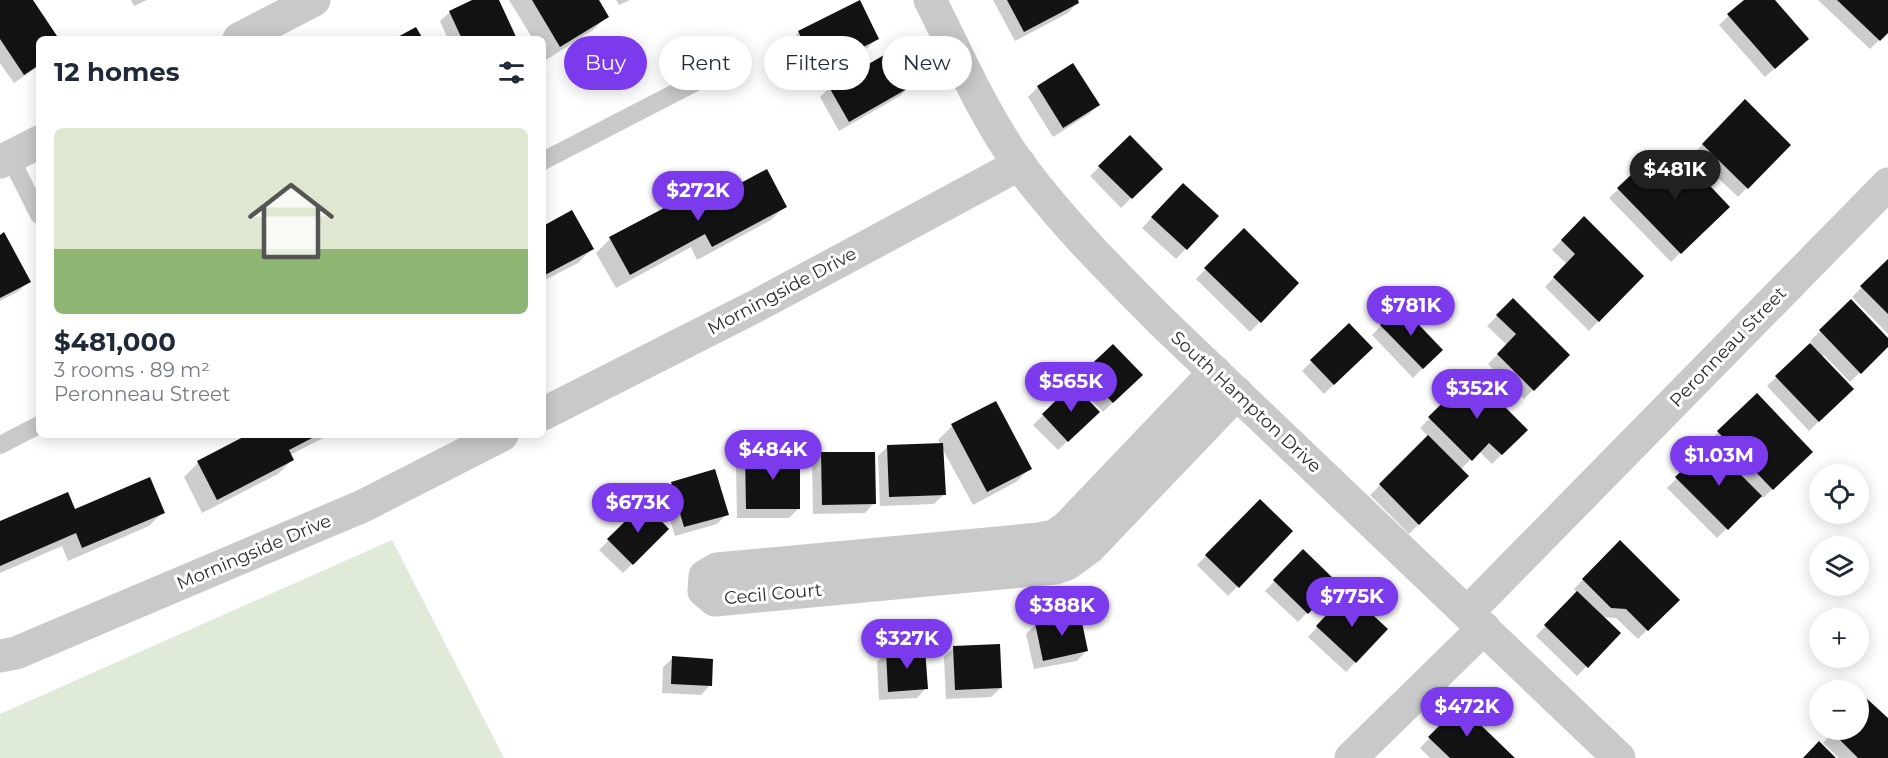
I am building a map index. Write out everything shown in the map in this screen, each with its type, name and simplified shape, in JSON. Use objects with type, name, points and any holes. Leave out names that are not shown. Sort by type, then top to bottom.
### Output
[{"type":"street","points":[[244,36],[314,0]]},
{"type":"street","name":"South Hampton Drive","points":[[930,0],[991,120],[1020,164],[1113,272],[1163,323],[1620,758]]},
{"type":"street","points":[[5,160],[36,144]]},
{"type":"street","name":"Morningside Drive","points":[[546,412],[756,306],[1020,164]]},
{"type":"street","name":"Peronneau Street","points":[[1351,758],[1476,620],[1888,184]]},
{"type":"street","name":"Cecil Court","points":[[1061,550],[1027,541],[717,569],[705,576],[704,591],[715,600],[1043,570],[1061,550],[1067,527],[1226,382]]},
{"type":"street","name":"Morningside Drive","points":[[0,656],[16,652],[363,506],[496,438]]},
{"type":"lane","points":[[546,159],[681,90]]},
{"type":"lane","points":[[5,160],[36,210]]},
{"type":"lane","points":[[0,445],[36,427]]},
{"type":"green space","points":[[392,540],[504,758],[0,758],[0,714]]},
{"type":"building","points":[[0,0],[33,0],[57,36],[36,36],[36,67],[24,75],[0,39]]},
{"type":"building","points":[[472,0],[499,0],[516,36],[461,36],[449,11]]},
{"type":"building","points":[[532,0],[599,0],[609,17],[578,36],[564,36],[564,45],[560,47]]},
{"type":"building","points":[[860,0],[879,39],[870,44],[870,36],[800,36],[798,31]]},
{"type":"building","points":[[1007,0],[1078,0],[1079,3],[1024,32]]},
{"type":"building","points":[[1744,0],[1775,0],[1809,39],[1775,69],[1727,14]]},
{"type":"building","points":[[1837,0],[1888,0],[1888,33],[1880,41]]},
{"type":"building","points":[[416,27],[421,36],[400,36]]},
{"type":"building","points":[[882,56],[882,90],[905,90],[849,122],[831,90],[870,90],[870,63]]},
{"type":"building","points":[[1073,63],[1100,105],[1063,128],[1037,86]]},
{"type":"building","points":[[1745,99],[1791,145],[1748,189],[1702,144]]},
{"type":"building","points":[[1130,135],[1163,169],[1132,199],[1098,166]]},
{"type":"building","points":[[1681,155],[1730,207],[1681,254],[1617,188],[1648,159],[1662,173]]},
{"type":"building","points":[[767,169],[787,207],[712,247],[705,234],[630,275],[609,237],[687,196],[694,208]]},
{"type":"building","points":[[1183,183],[1219,216],[1187,250],[1151,217]]},
{"type":"building","points":[[572,210],[594,249],[546,274],[546,224]]},
{"type":"building","points":[[1584,216],[1644,276],[1599,322],[1553,277],[1575,254],[1561,240]]},
{"type":"building","points":[[1244,228],[1299,283],[1261,323],[1204,268]]},
{"type":"building","points":[[4,232],[31,282],[0,298],[0,235]]},
{"type":"building","points":[[1888,259],[1888,314],[1860,286]]},
{"type":"building","points":[[1513,298],[1570,355],[1534,391],[1497,354],[1516,334],[1496,315]]},
{"type":"building","points":[[1851,299],[1888,338],[1888,347],[1861,374],[1819,330]]},
{"type":"building","points":[[1400,305],[1443,350],[1423,369],[1380,325]]},
{"type":"building","points":[[1349,323],[1373,348],[1334,385],[1310,360]]},
{"type":"building","points":[[1810,343],[1854,389],[1819,422],[1775,376]]},
{"type":"building","points":[[1113,344],[1143,375],[1113,403],[1083,372]]},
{"type":"building","points":[[1472,374],[1528,430],[1502,455],[1489,443],[1472,461],[1428,417]]},
{"type":"building","points":[[1073,384],[1100,412],[1068,442],[1042,414]]},
{"type":"building","points":[[1757,393],[1813,452],[1773,490],[1717,431]]},
{"type":"building","points":[[996,401],[1032,469],[987,492],[951,424]]},
{"type":"building","points":[[1428,435],[1469,476],[1419,525],[1379,484]]},
{"type":"building","points":[[241,438],[312,438],[289,450],[294,460],[217,500],[197,461]]},
{"type":"building","points":[[943,443],[946,495],[889,497],[887,445]]},
{"type":"building","points":[[1710,444],[1762,496],[1728,530],[1675,477]]},
{"type":"building","points":[[821,452],[875,452],[876,504],[822,505]]},
{"type":"building","points":[[745,453],[800,453],[800,509],[746,509]]},
{"type":"building","points":[[715,469],[729,515],[684,527],[671,482]]},
{"type":"building","points":[[150,477],[165,513],[82,548],[76,533],[0,566],[0,521],[68,492],[75,509]]},
{"type":"building","points":[[1260,499],[1293,531],[1239,588],[1205,555]]},
{"type":"building","points":[[644,503],[669,529],[633,565],[607,539]]},
{"type":"building","points":[[1620,540],[1680,600],[1648,631],[1626,609],[1611,608],[1582,579]]},
{"type":"building","points":[[1303,549],[1338,583],[1308,614],[1273,580]]},
{"type":"building","points":[[1577,591],[1621,633],[1588,668],[1544,625]]},
{"type":"building","points":[[1348,592],[1388,629],[1356,663],[1316,626]]},
{"type":"building","points":[[1080,613],[1088,651],[1043,661],[1035,623]]},
{"type":"building","points":[[1000,644],[1002,688],[955,690],[953,646]]},
{"type":"building","points":[[925,648],[928,689],[888,692],[886,651]]},
{"type":"building","points":[[672,656],[713,659],[712,686],[671,684]]},
{"type":"building","points":[[1869,701],[1888,718],[1888,758],[1858,758],[1840,740],[1869,740]]},
{"type":"building","points":[[1460,705],[1515,758],[1450,758],[1428,737]]},
{"type":"building","points":[[1819,741],[1836,758],[1803,758]]}]
